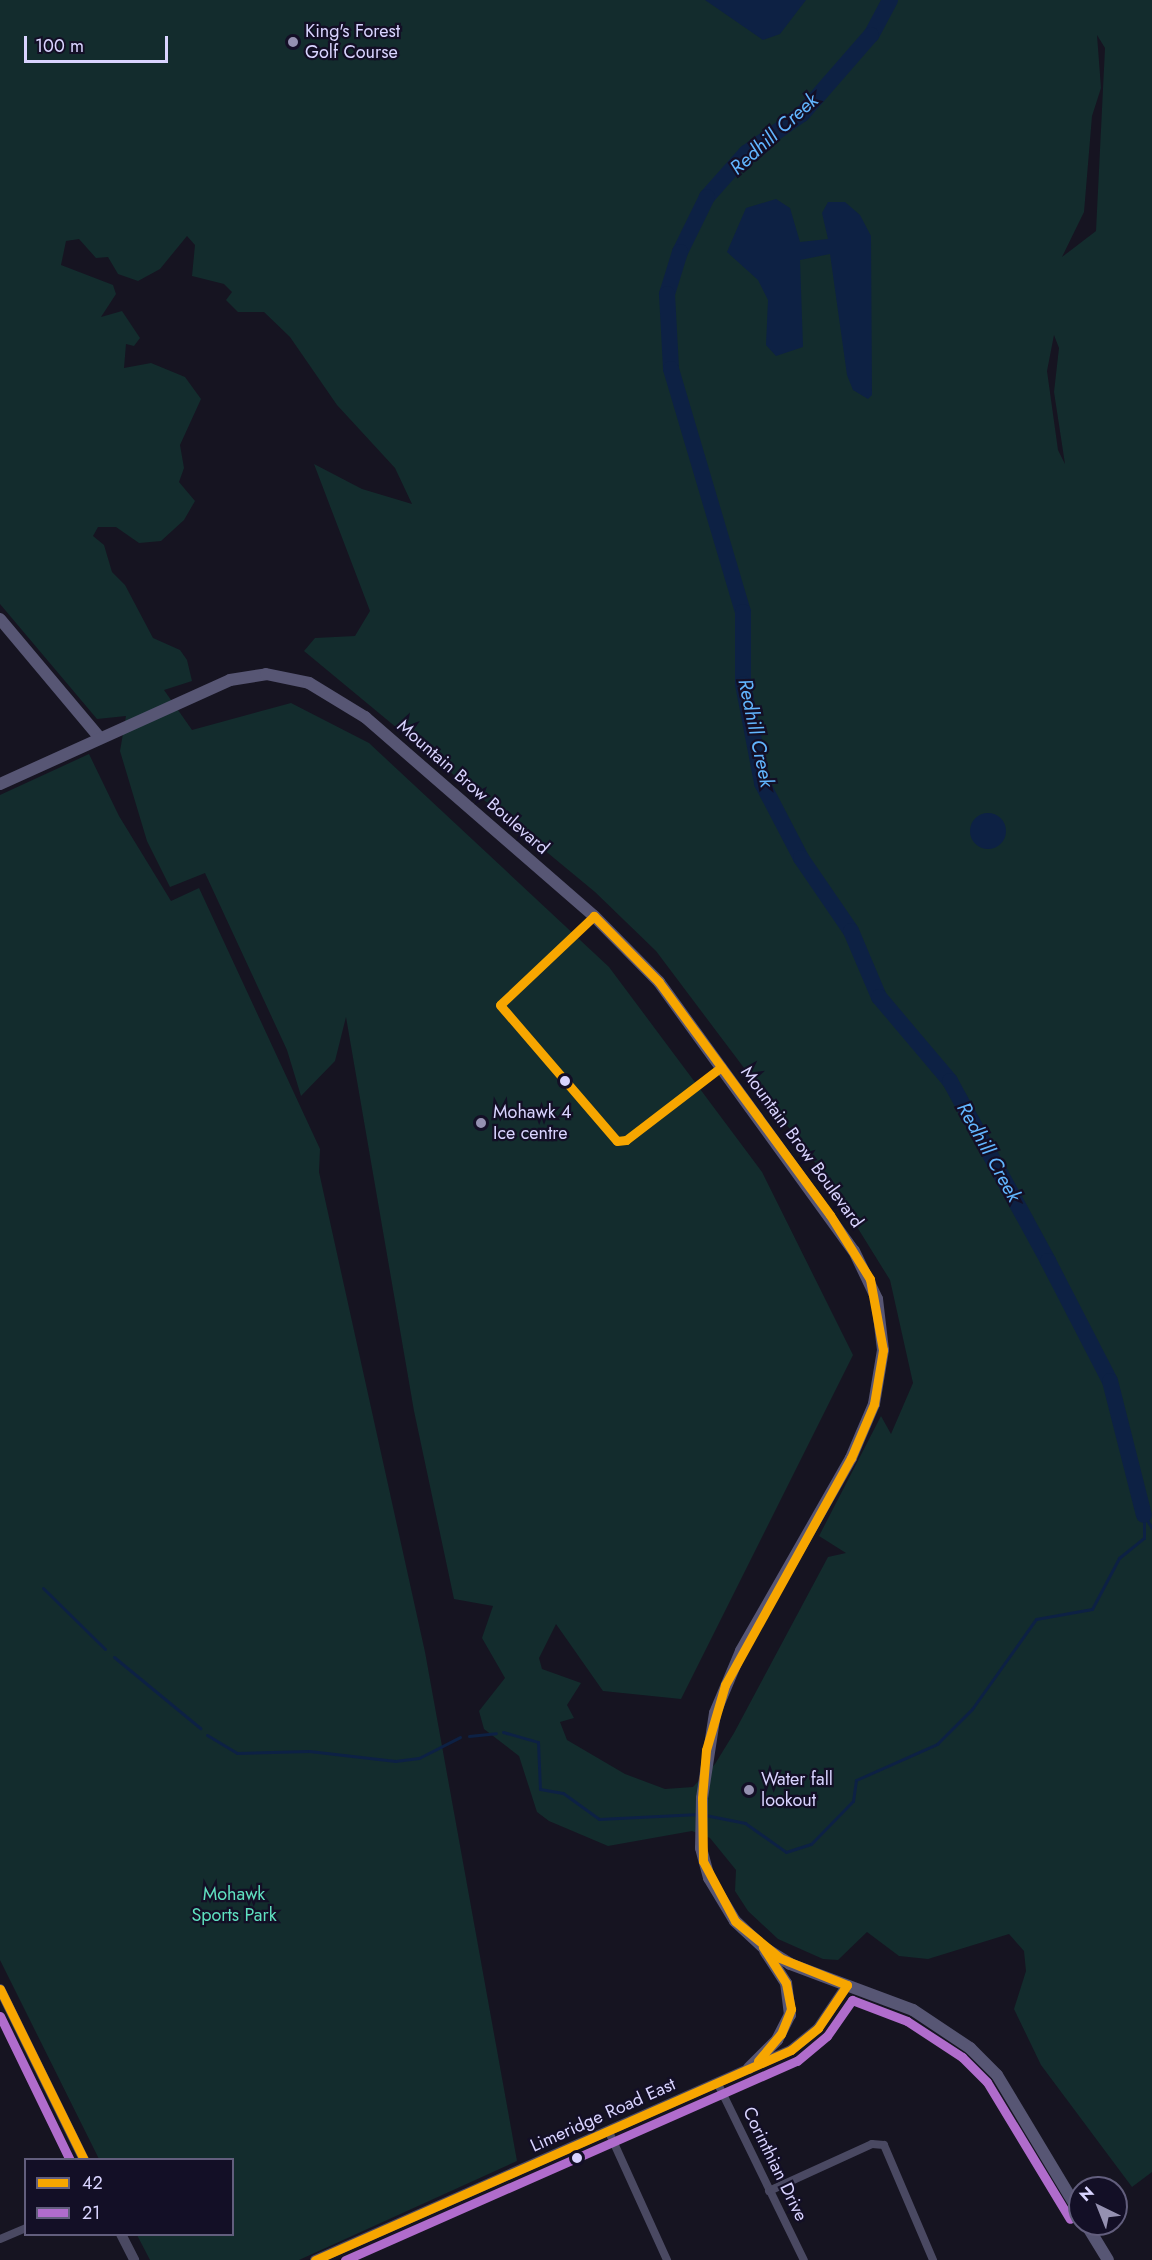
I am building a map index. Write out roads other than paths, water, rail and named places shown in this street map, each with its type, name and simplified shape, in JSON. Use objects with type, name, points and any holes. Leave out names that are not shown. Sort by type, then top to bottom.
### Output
[{"type":"main road","points":[[1,620],[99,737]]},
{"type":"main road","name":"Mountain Brow Boulevard","points":[[0,783],[191,697],[248,676],[285,676],[324,690],[365,717],[636,956],[803,1177],[870,1279],[883,1350],[874,1404],[851,1458],[741,1651],[715,1713],[703,1777],[704,1861],[727,1910],[763,1947],[847,1985],[913,2010],[970,2048],[997,2075],[1068,2193]]},
{"type":"main road","points":[[749,2068],[777,2040],[791,2009],[786,1983],[763,1947]]},
{"type":"main road","points":[[1093,2236],[1108,2260]]},
{"type":"street","name":"Limeridge Road East","points":[[315,2260],[749,2068],[808,2039],[847,1985]]},
{"type":"street","points":[[0,1989],[83,2158]]},
{"type":"street","name":"Corinthian Drive","points":[[717,2082],[804,2260]]},
{"type":"street","points":[[608,2130],[667,2260]]},
{"type":"street","points":[[769,2191],[872,2144],[884,2145],[933,2260]]},
{"type":"street","points":[[0,2240],[24,2229]]},
{"type":"street","points":[[122,2236],[134,2260]]},
{"type":"water","points":[[705,0],[806,0],[780,34],[763,40]]},
{"type":"water","points":[[776,199],[790,208],[800,242],[828,239],[822,213],[828,202],[845,202],[860,215],[871,236],[872,395],[868,399],[853,390],[847,375],[830,254],[800,260],[803,347],[776,356],[766,345],[768,300],[758,280],[727,252],[746,208]]},
{"type":"water","points":[[988,813],[1001,818],[1006,831],[1001,844],[988,849],[975,844],[970,831],[975,818]]},
{"type":"waterway","name":"Redhill Creek","points":[[890,0],[871,35],[802,114],[746,153],[707,197],[680,252],[667,294],[671,369],[743,612],[743,684],[762,783],[801,858],[851,931],[879,997],[950,1081],[1048,1261],[1110,1381],[1144,1515]]},
{"type":"waterway","points":[[705,1815],[745,1823],[786,1852],[811,1844],[853,1801],[856,1780],[937,1744],[972,1709],[1036,1619],[1092,1609],[1119,1558],[1144,1538],[1144,1515]]},
{"type":"waterway","name":"Redhill Creek","points":[[1145,1517],[1152,1528]]},
{"type":"waterway","points":[[43,1588],[105,1649]]},
{"type":"waterway","points":[[114,1657],[200,1728]]},
{"type":"waterway","points":[[503,1732],[538,1742],[540,1789],[563,1793],[599,1819],[699,1814]]},
{"type":"waterway","points":[[469,1736],[496,1733]]},
{"type":"waterway","points":[[207,1735],[237,1753],[309,1751],[395,1761],[419,1758],[460,1737]]},
{"type":"place","name":"King's Forest Golf Course","points":[[293,42]]},
{"type":"place","name":"Mohawk 4 Ice centre","points":[[481,1123]]},
{"type":"place","name":"Water fall lookout","points":[[749,1790]]},
{"type":"park label","name":"Mohawk Sports Park","points":[[234,1905]]}]
